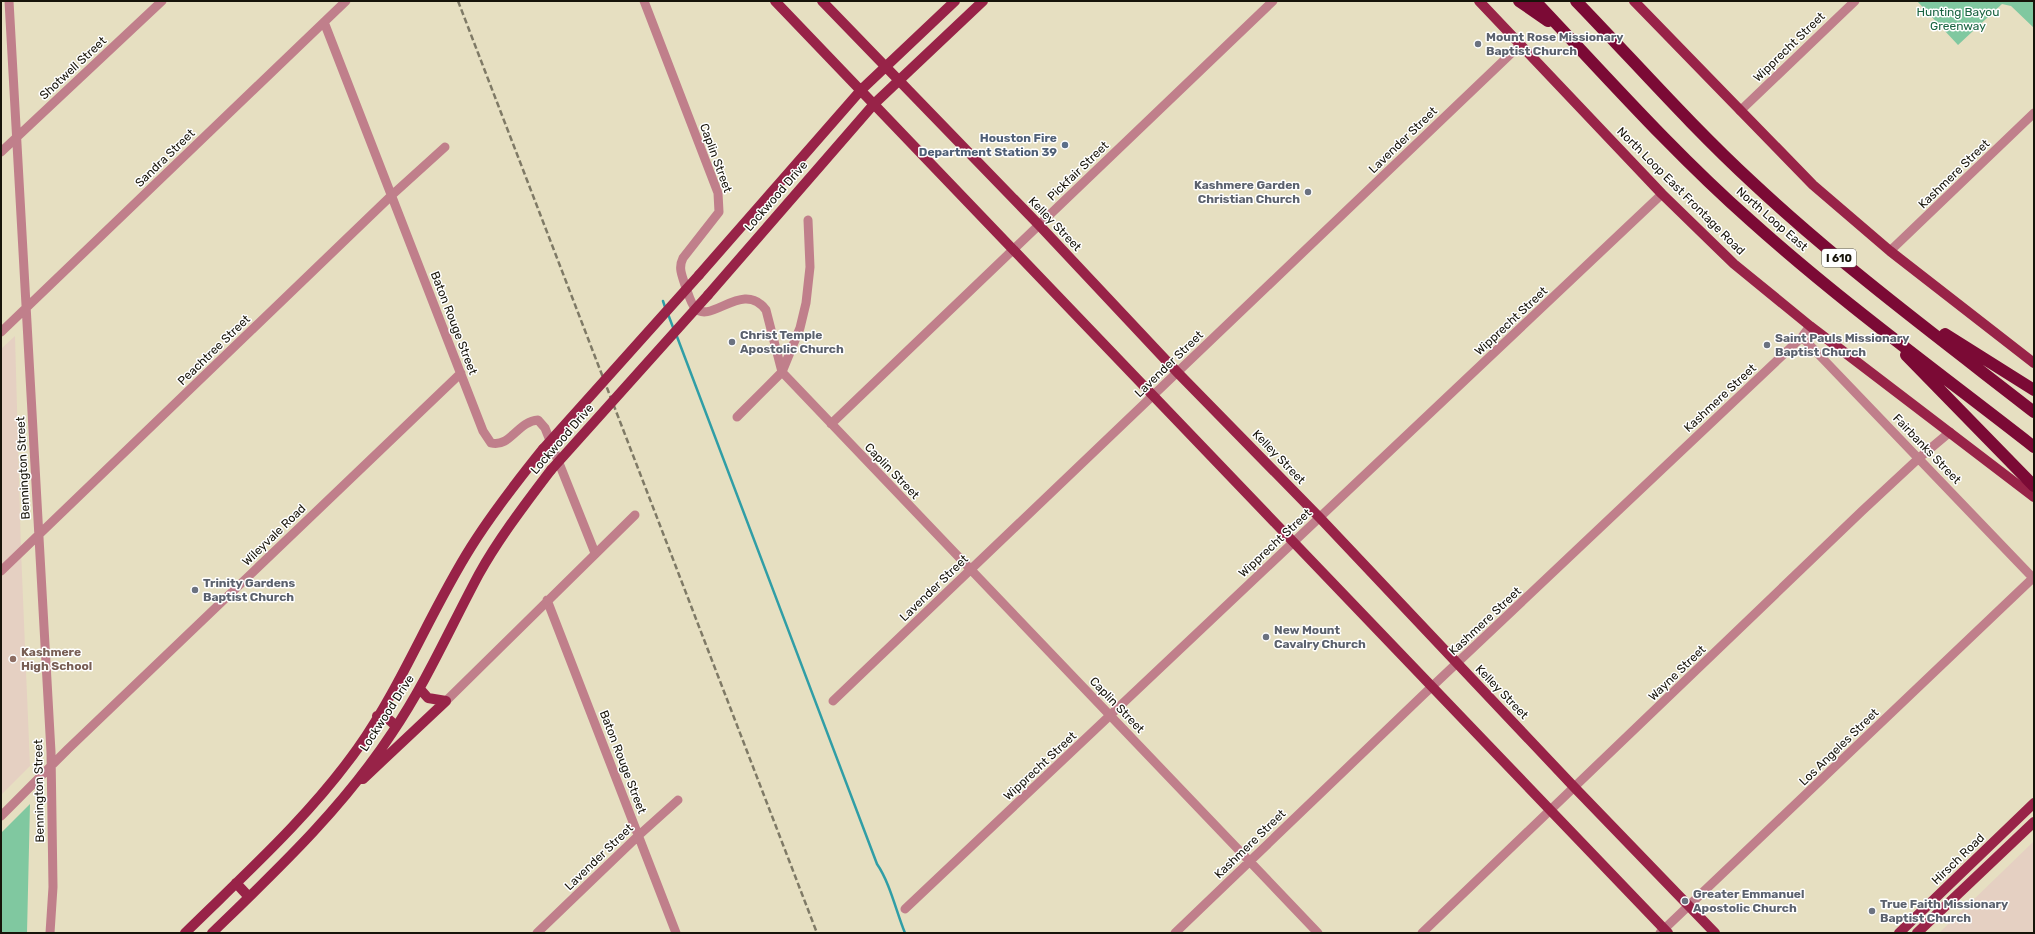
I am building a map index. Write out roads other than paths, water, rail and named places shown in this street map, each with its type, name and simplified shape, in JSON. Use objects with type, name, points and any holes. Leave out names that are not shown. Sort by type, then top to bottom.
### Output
[{"type":"highway","points":[[1519,1],[1563,31]]},
{"type":"highway","name":"North Loop East","points":[[1535,1],[1639,113],[1731,203],[1772,239],[1873,322],[2034,447]]},
{"type":"highway","name":"North Loop East","points":[[1576,1],[1635,65],[1738,169],[1806,230],[1883,295],[2034,412]]},
{"type":"highway","points":[[1580,1],[1594,19]]},
{"type":"highway","points":[[1883,295],[2034,390]]},
{"type":"highway","points":[[1873,322],[2034,486]]},
{"type":"main road","points":[[775,1],[1154,395],[1664,932]]},
{"type":"main road","name":"Kelley Street","points":[[822,1],[1039,225],[1177,372],[1320,518],[1575,788],[1715,933]]},
{"type":"main road","name":"Lockwood Drive","points":[[185,933],[301,818],[358,748],[392,693],[470,548],[502,499],[544,449],[861,90],[955,1]]},
{"type":"main road","name":"Lockwood Drive","points":[[212,933],[308,840],[341,800],[396,726],[420,689],[480,573],[524,506],[551,470],[708,295],[874,104],[983,1]]},
{"type":"main road","name":"North Loop East Frontage Road","points":[[1479,1],[1662,194],[1734,264],[1810,326],[2034,497]]},
{"type":"main road","points":[[1634,1],[1813,185],[1890,251],[2033,361]]},
{"type":"main road","points":[[420,689],[428,698],[446,701]]},
{"type":"main road","points":[[341,800],[446,701]]},
{"type":"main road","points":[[377,716],[386,717],[396,726]]},
{"type":"main road","name":"Hirsch Road","points":[[1906,931],[2034,803]]},
{"type":"main road","name":"Hirsch Road","points":[[1917,933],[2034,822]]},
{"type":"main road","points":[[2010,826],[2020,836]]},
{"type":"main road","points":[[236,883],[250,897]]},
{"type":"street","name":"Bennington Street","points":[[9,1],[52,765],[53,887],[50,933]]},
{"type":"street","name":"Shotwell Street","points":[[1,152],[162,1]]},
{"type":"street","name":"Sandra Street","points":[[1,332],[346,1]]},
{"type":"street","name":"Caplin Street","points":[[644,1],[718,193],[719,212],[683,258],[680,265],[681,272],[694,306],[698,310],[711,310],[744,298],[754,300],[763,306],[766,310],[782,372],[1318,933]]},
{"type":"street","name":"Pickfair Street","points":[[831,424],[1273,1]]},
{"type":"street","name":"Wipprecht Street","points":[[1740,111],[1855,1]]},
{"type":"street","name":"Baton Rouge Street","points":[[324,22],[483,431],[491,443],[498,445],[504,443],[524,424],[531,420],[538,420],[546,428],[595,554]]},
{"type":"street","name":"Lavender Street","points":[[833,701],[1521,44]]},
{"type":"street","name":"Kashmere Street","points":[[1890,251],[2034,113]]},
{"type":"street","name":"Peachtree Street","points":[[1,572],[392,196],[445,147]]},
{"type":"street","name":"Wipprecht Street","points":[[905,910],[1662,194]]},
{"type":"street","points":[[737,417],[782,372],[800,328],[806,303],[810,267],[808,220]]},
{"type":"street","name":"Kashmere Street","points":[[1175,933],[1432,687],[1802,337],[1810,326]]},
{"type":"street","name":"Fairbanks Street","points":[[1802,337],[2034,578]]},
{"type":"street","name":"Wileyvale Road","points":[[1,816],[52,765],[461,372]]},
{"type":"street","name":"Wayne Street","points":[[1422,933],[1919,458],[1950,432]]},
{"type":"street","points":[[446,701],[635,515]]},
{"type":"street","name":"Los Angeles Street","points":[[1664,932],[2034,578]]},
{"type":"street","name":"Baton Rouge Street","points":[[547,600],[676,933]]},
{"type":"street","name":"Lavender Street","points":[[537,933],[638,836],[678,800]]},
{"type":"waterway","points":[[663,301],[665,307]]},
{"type":"waterway","points":[[668,314],[674,330]]},
{"type":"waterway","points":[[676,334],[877,864],[889,888],[905,933]]},
{"type":"railway","points":[[458,1],[817,933]]},
{"type":"place","name":"Mount Rose Missionary Baptist Church","points":[[1478,44]]},
{"type":"place","name":"Houston Fire Department Station 39","points":[[1065,145]]},
{"type":"place","name":"Kashmere Garden Christian Church","points":[[1308,192]]},
{"type":"place","name":"Christ Temple Apostolic Church","points":[[732,342]]},
{"type":"place","name":"Saint Pauls Missionary Baptist Church","points":[[1767,345]]},
{"type":"place","name":"Trinity Gardens Baptist Church","points":[[195,590]]},
{"type":"place","name":"New Mount Cavalry Church","points":[[1266,637]]},
{"type":"place","name":"Kashmere High School","points":[[13,659]]},
{"type":"place","name":"Greater Emmanuel Apostolic Church","points":[[1685,901]]},
{"type":"place","name":"True Faith Missionary Baptist Church","points":[[1872,911]]},
{"type":"park label","name":"Hunting Bayou Greenway","points":[[1958,19]]}]
